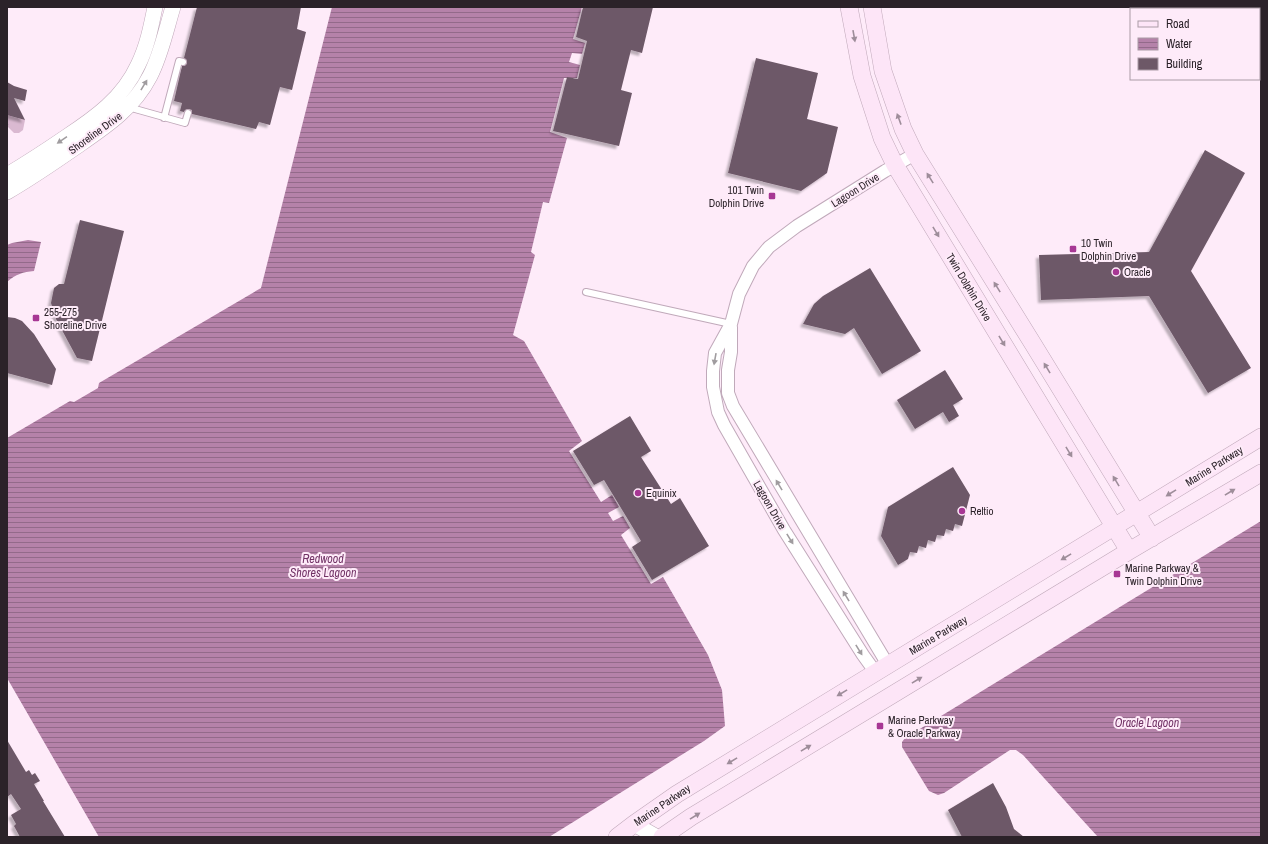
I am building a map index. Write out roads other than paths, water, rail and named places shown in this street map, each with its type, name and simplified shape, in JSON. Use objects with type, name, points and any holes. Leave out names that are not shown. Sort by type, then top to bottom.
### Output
[{"type":"main road","name":"Twin Dolphin Drive","points":[[849,7],[862,76],[882,138],[895,165],[1129,551]]},
{"type":"main road","name":"Twin Dolphin Drive","points":[[872,7],[883,71],[903,129],[915,154],[1152,538]]},
{"type":"main road","name":"Marine Parkway","points":[[617,837],[637,830],[677,794],[1261,437]]},
{"type":"main road","points":[[662,837],[698,813],[1129,551],[1261,473]]},
{"type":"street","name":"Shoreline Drive","points":[[7,175],[94,118],[117,98],[134,74],[142,58],[155,7]]},
{"type":"street","name":"Shoreline Drive","points":[[7,192],[110,125],[129,107],[139,95],[150,76],[161,48],[173,7]]},
{"type":"street","name":"Lagoon Drive","points":[[882,669],[732,406],[728,393],[728,370],[731,324],[739,294],[753,266],[769,246],[797,226],[915,154]]},
{"type":"street","name":"Lagoon Drive","points":[[731,324],[715,354],[713,371],[713,387],[721,418],[784,530],[863,655],[882,669]]},
{"type":"street","points":[[637,830],[657,837]]},
{"type":"lane","points":[[164,118],[179,61],[183,62]]},
{"type":"lane","points":[[129,107],[135,110],[185,123],[188,113]]},
{"type":"lane","points":[[586,292],[731,324]]},
{"type":"water","name":"Redwood Shores Lagoon","points":[[332,7],[582,7],[573,39],[585,43],[582,54],[572,53],[569,62],[580,65],[577,78],[564,78],[550,132],[567,138],[549,203],[543,202],[531,252],[535,255],[513,335],[524,341],[582,441],[569,451],[601,502],[612,495],[619,507],[608,513],[613,521],[623,516],[630,528],[621,535],[651,584],[663,577],[708,655],[722,690],[725,726],[704,741],[549,837],[99,837],[7,678],[7,438],[70,401],[74,402],[98,388],[99,383],[261,288]]},
{"type":"water","points":[[28,240],[41,242],[34,271],[20,274],[7,282],[7,245]]},
{"type":"water","name":"Oracle Lagoon","points":[[1261,521],[1261,837],[1098,837],[1023,755],[1016,750],[1010,750],[944,793],[938,795],[929,791],[902,747],[902,742],[905,738]]},
{"type":"place","name":"101 Twin Dolphin Drive","points":[[772,196]]},
{"type":"place","name":"10 Twin Dolphin Drive","points":[[1073,249]]},
{"type":"place","name":"Oracle","points":[[1116,272]]},
{"type":"place","name":"255-275 Shoreline Drive","points":[[36,318]]},
{"type":"place","name":"Equinix","points":[[638,493]]},
{"type":"place","name":"Reltio","points":[[962,511]]},
{"type":"place","name":"Marine Parkway & Twin Dolphin Drive","points":[[1117,574]]},
{"type":"place","name":"Marine Parkway & Oracle Parkway","points":[[880,726]]}]
